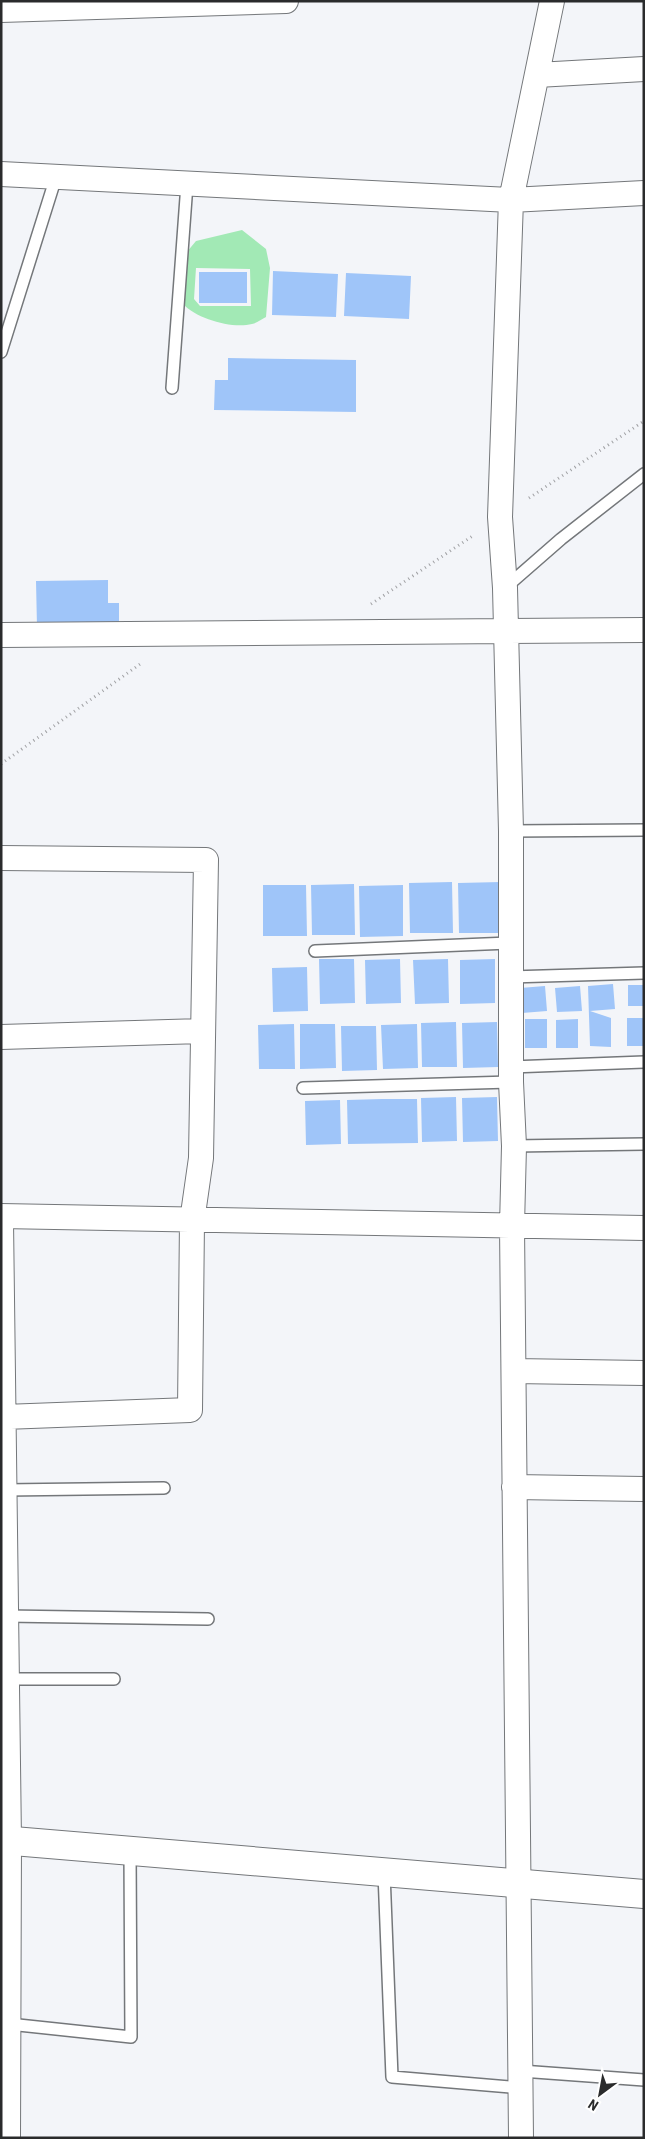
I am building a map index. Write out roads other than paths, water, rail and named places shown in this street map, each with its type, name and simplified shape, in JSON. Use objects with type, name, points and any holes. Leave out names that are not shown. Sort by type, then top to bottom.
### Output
[{"type":"street","points":[[1,10],[119,4],[286,1]]},
{"type":"street","points":[[522,2138],[514,1487],[512,1226],[514,1146],[509,943],[510,832],[505,588],[500,517],[511,200],[552,1]]},
{"type":"street","points":[[537,75],[644,69]]},
{"type":"street","points":[[1,174],[511,200],[644,193]]},
{"type":"street","points":[[1,635],[644,630]]},
{"type":"street","points":[[1,858],[206,860],[202,1031],[202,1158],[192,1221],[190,1410],[4,1417]]},
{"type":"street","points":[[1,1037],[202,1031]]},
{"type":"street","points":[[1,1216],[644,1228]]},
{"type":"street","points":[[1,1221],[7,1679],[5,1840],[9,2024],[8,2138]]},
{"type":"street","points":[[514,1370],[644,1373]]},
{"type":"street","points":[[514,1487],[644,1489]]},
{"type":"street","points":[[5,1840],[644,1894]]},
{"type":"lane","points":[[1,352],[56,177]]},
{"type":"lane","points":[[172,388],[187,184]]},
{"type":"lane","points":[[505,588],[561,539],[644,474]]},
{"type":"lane","points":[[510,832],[644,830]]},
{"type":"lane","points":[[315,951],[509,943]]},
{"type":"lane","points":[[510,977],[644,973]]},
{"type":"lane","points":[[303,1088],[511,1074],[644,1062]]},
{"type":"lane","points":[[514,1146],[644,1144]]},
{"type":"lane","points":[[5,1490],[164,1488]]},
{"type":"lane","points":[[6,1616],[208,1619]]},
{"type":"lane","points":[[7,1679],[114,1679]]},
{"type":"lane","points":[[9,2024],[131,2037],[130,1850]]},
{"type":"lane","points":[[384,1873],[392,2077],[644,2080]]}]
